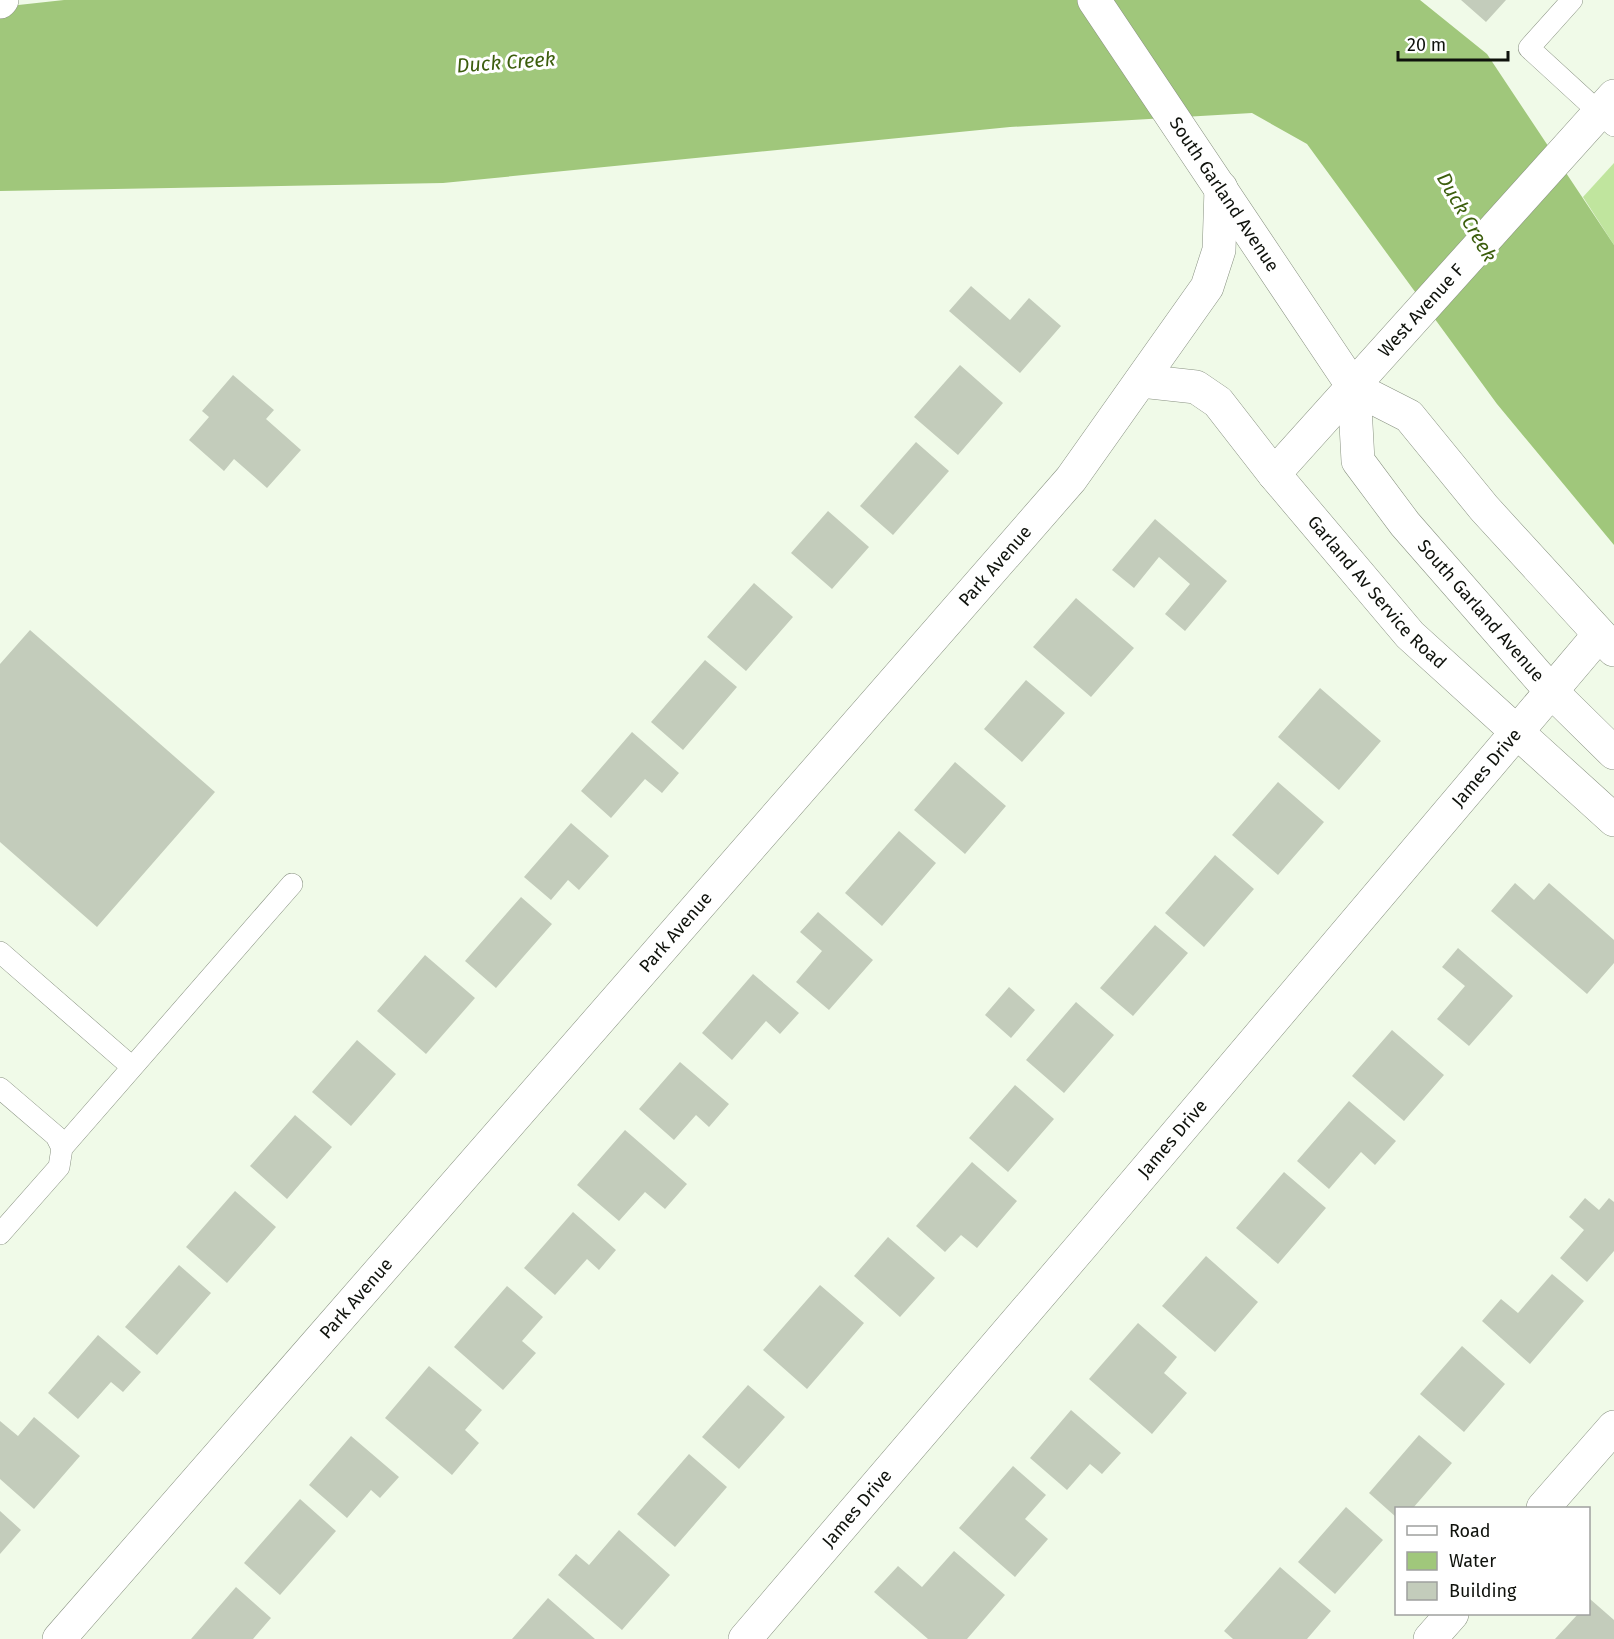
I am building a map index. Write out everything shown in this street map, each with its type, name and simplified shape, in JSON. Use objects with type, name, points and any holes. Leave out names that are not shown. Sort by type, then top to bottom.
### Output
[{"type":"street","name":"South Garland Avenue","points":[[1094,0],[1354,388],[1409,416],[1484,508],[1606,643]]},
{"type":"street","name":"West Avenue F","points":[[1274,474],[1561,156],[1609,111]]},
{"type":"street","name":"Park Avenue","points":[[60,1639],[1071,479],[1207,287],[1219,250],[1221,188]]},
{"type":"street","name":"Garland Av Service Road","points":[[1141,381],[1196,387],[1218,402],[1274,474],[1410,635],[1614,820]]},
{"type":"street","name":"South Garland Avenue","points":[[1354,388],[1358,461],[1405,524],[1551,691],[1614,753]]},
{"type":"street","name":"James Drive","points":[[745,1639],[1085,1242],[1551,691],[1606,643]]},
{"type":"street","points":[[1545,1507],[1614,1427]]},
{"type":"street","points":[[1430,1639],[1451,1615]]},
{"type":"lane","points":[[1572,0],[1529,48],[1609,111]]},
{"type":"lane","points":[[0,1234],[58,1167],[62,1148],[292,884]]},
{"type":"lane","points":[[0,952],[132,1067]]},
{"type":"lane","points":[[0,1088],[56,1136],[62,1148]]},
{"type":"shaded area","points":[[1614,163],[1614,245],[1583,197]]},
{"type":"water","name":"Duck Creek","points":[[64,0],[1420,0],[1487,54],[1614,245],[1614,545],[1497,404],[1307,144],[1252,113],[1010,127],[443,183],[0,191],[0,7]]},
{"type":"building","points":[[1461,0],[1506,0],[1486,22]]},
{"type":"building","points":[[971,286],[1010,320],[1029,298],[1061,326],[1020,373],[949,311]]},
{"type":"building","points":[[960,365],[1003,403],[958,455],[914,417]]},
{"type":"building","points":[[233,375],[274,410],[266,419],[301,450],[267,488],[234,459],[224,471],[189,440],[209,417],[202,411]]},
{"type":"building","points":[[916,442],[949,471],[893,535],[860,506]]},
{"type":"building","points":[[828,511],[869,547],[832,589],[791,553]]},
{"type":"building","points":[[1155,519],[1227,581],[1185,631],[1165,614],[1190,584],[1159,557],[1134,588],[1112,570]]},
{"type":"building","points":[[754,583],[793,617],[746,671],[707,637]]},
{"type":"building","points":[[1076,598],[1134,648],[1091,697],[1033,647]]},
{"type":"building","points":[[30,630],[215,792],[97,927],[0,842],[0,664]]},
{"type":"building","points":[[705,660],[737,687],[683,750],[651,722]]},
{"type":"building","points":[[1026,680],[1065,713],[1022,762],[984,729]]},
{"type":"building","points":[[1320,688],[1381,741],[1339,790],[1278,737]]},
{"type":"building","points":[[632,732],[679,773],[662,793],[645,779],[611,818],[581,791]]},
{"type":"building","points":[[955,762],[1006,806],[965,854],[914,810]]},
{"type":"building","points":[[1278,782],[1324,822],[1278,875],[1232,835]]},
{"type":"building","points":[[571,823],[609,856],[579,890],[568,880],[551,900],[524,877]]},
{"type":"building","points":[[899,831],[936,863],[882,926],[845,893]]},
{"type":"building","points":[[1215,855],[1254,889],[1204,947],[1165,913]]},
{"type":"building","points":[[1515,883],[1534,900],[1549,883],[1614,940],[1614,963],[1587,994],[1491,911]]},
{"type":"building","points":[[521,897],[552,924],[496,988],[465,961]]},
{"type":"building","points":[[818,912],[873,960],[829,1010],[796,982],[822,951],[800,932]]},
{"type":"building","points":[[1155,925],[1188,953],[1133,1016],[1100,988]]},
{"type":"building","points":[[1458,948],[1513,996],[1469,1046],[1437,1019],[1465,986],[1442,967]]},
{"type":"building","points":[[425,955],[475,998],[426,1054],[377,1011]]},
{"type":"building","points":[[753,974],[799,1013],[780,1034],[766,1021],[732,1060],[702,1033]]},
{"type":"building","points":[[1009,987],[1035,1010],[1011,1038],[985,1015]]},
{"type":"building","points":[[1076,1002],[1114,1035],[1064,1093],[1026,1060]]},
{"type":"building","points":[[1392,1030],[1444,1075],[1404,1121],[1352,1076]]},
{"type":"building","points":[[357,1040],[396,1074],[351,1126],[312,1092]]},
{"type":"building","points":[[680,1062],[729,1104],[709,1127],[696,1115],[674,1140],[639,1109]]},
{"type":"building","points":[[1015,1085],[1054,1119],[1008,1172],[969,1138]]},
{"type":"building","points":[[1349,1101],[1396,1141],[1375,1165],[1361,1152],[1329,1189],[1297,1161]]},
{"type":"building","points":[[295,1115],[332,1147],[287,1199],[250,1166]]},
{"type":"building","points":[[625,1130],[687,1184],[665,1209],[645,1192],[619,1221],[577,1185]]},
{"type":"building","points":[[972,1162],[1017,1201],[977,1248],[961,1235],[945,1252],[916,1226]]},
{"type":"building","points":[[1284,1172],[1326,1208],[1278,1264],[1236,1228]]},
{"type":"building","points":[[235,1191],[276,1227],[227,1283],[186,1247]]},
{"type":"building","points":[[1585,1198],[1599,1210],[1609,1198],[1614,1202],[1614,1251],[1587,1282],[1560,1258],[1584,1230],[1569,1217]]},
{"type":"building","points":[[573,1212],[616,1250],[599,1270],[587,1259],[555,1295],[524,1268]]},
{"type":"building","points":[[888,1237],[935,1278],[900,1317],[854,1276]]},
{"type":"building","points":[[1206,1256],[1258,1302],[1215,1352],[1162,1306]]},
{"type":"building","points":[[179,1265],[211,1293],[157,1355],[125,1327]]},
{"type":"building","points":[[1552,1274],[1584,1301],[1530,1364],[1482,1321],[1501,1299],[1518,1313]]},
{"type":"building","points":[[820,1285],[864,1323],[807,1389],[763,1350]]},
{"type":"building","points":[[507,1286],[543,1317],[522,1341],[536,1353],[503,1390],[454,1347]]},
{"type":"building","points":[[1138,1323],[1177,1357],[1164,1373],[1187,1393],[1152,1434],[1089,1379]]},
{"type":"building","points":[[98,1335],[141,1372],[123,1392],[111,1382],[78,1419],[48,1393]]},
{"type":"building","points":[[1462,1346],[1505,1384],[1464,1432],[1420,1394]]},
{"type":"building","points":[[429,1366],[482,1410],[465,1430],[479,1443],[452,1475],[385,1418]]},
{"type":"building","points":[[748,1385],[785,1417],[739,1469],[702,1437]]},
{"type":"building","points":[[1071,1410],[1121,1453],[1102,1474],[1090,1464],[1067,1490],[1030,1458]]},
{"type":"building","points":[[34,1417],[80,1456],[34,1509],[0,1479],[0,1421],[18,1436]]},
{"type":"building","points":[[1419,1435],[1452,1463],[1414,1507],[1395,1507],[1395,1516],[1369,1493]]},
{"type":"building","points":[[351,1436],[399,1477],[380,1498],[371,1490],[347,1518],[309,1485]]},
{"type":"building","points":[[689,1454],[727,1487],[675,1547],[637,1514]]},
{"type":"building","points":[[1013,1466],[1046,1495],[1025,1519],[1048,1539],[1015,1577],[959,1528]]},
{"type":"building","points":[[300,1499],[336,1531],[280,1595],[244,1563]]},
{"type":"building","points":[[1346,1507],[1383,1540],[1335,1594],[1298,1562]]},
{"type":"building","points":[[0,1511],[21,1530],[0,1554]]},
{"type":"building","points":[[619,1530],[670,1575],[622,1630],[558,1575],[576,1554],[589,1565]]},
{"type":"building","points":[[954,1551],[1005,1595],[967,1639],[928,1639],[874,1592],[898,1566],[922,1587]]},
{"type":"building","points":[[1280,1567],[1331,1611],[1307,1639],[1233,1639],[1224,1631]]},
{"type":"building","points":[[236,1587],[271,1618],[253,1639],[191,1639]]},
{"type":"building","points":[[548,1598],[595,1639],[512,1639]]},
{"type":"building","points":[[1590,1599],[1614,1620],[1614,1639],[1555,1639],[1577,1615],[1590,1615]]}]
